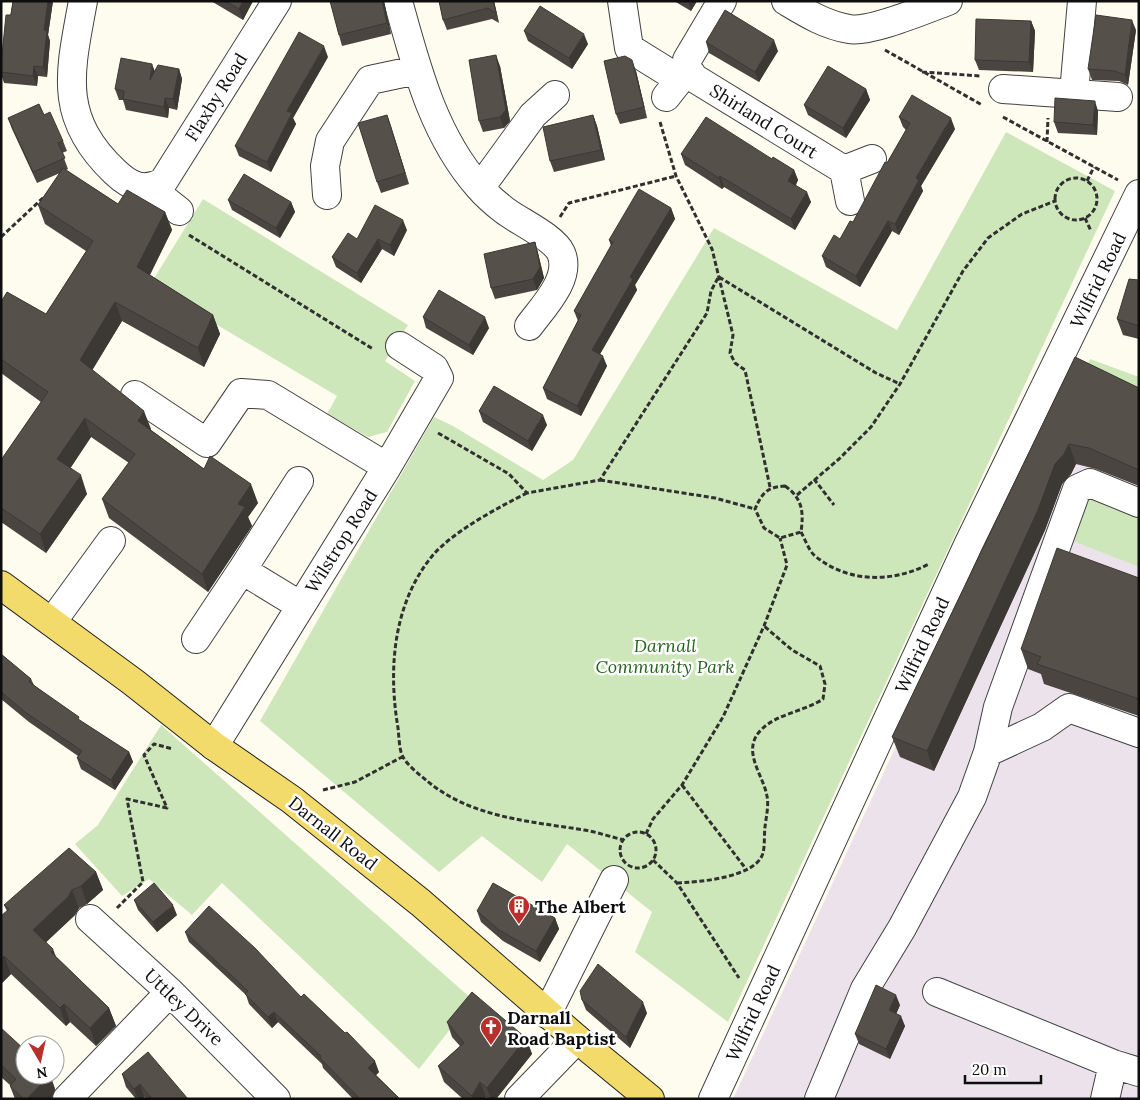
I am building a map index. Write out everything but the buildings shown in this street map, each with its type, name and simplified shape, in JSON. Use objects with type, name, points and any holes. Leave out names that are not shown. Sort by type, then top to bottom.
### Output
[{"type":"main road","name":"Darnall Road","points":[[1,585],[214,746],[292,800],[421,903],[547,1014],[650,1099]]},
{"type":"street","points":[[83,1],[72,64],[72,104],[81,130],[98,155],[119,176],[134,186],[150,188],[179,211]]},
{"type":"street","name":"Flaxby Road","points":[[150,188],[163,182],[277,1]]},
{"type":"street","points":[[398,1],[417,70],[442,135],[462,166],[480,188],[504,210],[547,238],[561,252],[564,268],[557,287],[529,326]]},
{"type":"street","name":"Shirland Court","points":[[622,1],[629,48],[678,81],[694,78],[844,170]]},
{"type":"street","points":[[678,81],[687,60],[722,1]]},
{"type":"street","points":[[786,1],[817,20],[850,30],[887,23],[948,1]]},
{"type":"street","points":[[1074,93],[1082,1]]},
{"type":"street","points":[[327,195],[325,166],[330,141],[370,80],[417,70]]},
{"type":"street","points":[[1003,89],[1118,97]]},
{"type":"street","points":[[480,188],[533,115],[555,95]]},
{"type":"street","points":[[850,201],[844,170],[872,159]]},
{"type":"street","name":"Wilfrid Road","points":[[713,1099],[968,545],[1137,202]]},
{"type":"street","name":"Wilstrop Road","points":[[214,746],[387,467],[439,378],[434,368],[400,346]]},
{"type":"street","points":[[135,395],[207,443],[241,393],[268,395],[387,467]]},
{"type":"street","points":[[196,639],[299,481]]},
{"type":"street","points":[[818,1099],[865,989],[902,928],[972,797],[988,752],[998,707],[1078,489],[1090,483],[1139,503]]},
{"type":"street","points":[[52,622],[111,541]]},
{"type":"street","points":[[242,570],[301,606]]},
{"type":"street","points":[[988,752],[1042,727],[1070,708],[1139,733]]},
{"type":"street","points":[[547,1014],[614,880]]},
{"type":"street","name":"Uttley Drive","points":[[95,923],[170,992],[276,1099]]},
{"type":"street","points":[[79,1095],[170,992]]},
{"type":"street","points":[[937,992],[1113,1064],[1139,1072]]},
{"type":"street","points":[[519,1099],[577,1039]]},
{"type":"street","points":[[1105,1099],[1113,1064]]},
{"type":"path","points":[[921,72],[1004,77],[1003,89]]},
{"type":"path","points":[[678,81],[655,107],[676,176],[712,249],[733,335],[730,353],[735,363],[745,370],[770,487]]},
{"type":"path","points":[[1087,181],[1094,167]]},
{"type":"path","points":[[547,238],[569,203],[676,176]]},
{"type":"path","points":[[1072,178],[1087,181],[1095,190],[1097,201],[1091,214],[1077,220],[1063,215],[1056,201],[1056,193],[1066,181],[1072,178]]},
{"type":"path","points":[[1,236],[46,195]]},
{"type":"path","points":[[797,495],[871,427],[900,384],[963,271],[988,238],[1022,214],[1056,201]]},
{"type":"path","points":[[179,211],[172,225],[390,359],[400,346]]},
{"type":"path","points":[[719,276],[876,373],[900,384]]},
{"type":"path","points":[[600,480],[707,312],[711,291],[719,276]]},
{"type":"path","points":[[416,418],[449,441],[509,474],[527,493]]},
{"type":"path","points":[[814,479],[834,505]]},
{"type":"path","points":[[624,840],[585,830],[501,817],[470,808],[428,782],[402,757],[393,672],[398,625],[413,588],[433,555],[496,508],[527,493],[600,480],[715,498],[755,509]]},
{"type":"path","points":[[646,834],[653,819],[682,785],[724,718],[764,626],[787,565],[780,538],[764,528],[755,509],[760,496],[770,487],[785,486],[797,495],[803,516],[801,532],[813,555],[846,574],[884,579],[920,569],[968,545]]},
{"type":"path","points":[[780,538],[801,532]]},
{"type":"path","points":[[677,883],[710,881],[752,867],[763,855],[768,797],[755,767],[752,745],[762,729],[780,718],[809,708],[823,699],[825,684],[820,666],[792,650],[764,626]]},
{"type":"path","points":[[95,923],[143,882],[127,800],[167,808],[144,755],[154,744],[189,754],[214,746]]},
{"type":"path","points":[[292,800],[354,782],[402,757]]},
{"type":"path","points":[[682,785],[746,869]]},
{"type":"path","points":[[634,833],[646,834],[653,840],[655,846],[653,860],[644,868],[632,867],[625,862],[621,854],[624,840],[634,833]]},
{"type":"path","points":[[653,860],[677,883],[715,939],[756,1006]]},
{"type":"shaded area","points":[[1070,369],[1139,401],[1139,1099],[733,1099]]},
{"type":"green space","name":"Darnall Community Park","points":[[1006,132],[1115,191],[728,1022],[635,952],[652,912],[567,844],[542,882],[482,836],[439,872],[260,721],[434,417],[453,426],[543,480],[573,460],[714,228],[897,330]]},
{"type":"green space","points":[[203,199],[408,325],[385,361],[415,381],[387,432],[368,437],[327,414],[337,396],[150,285]]},
{"type":"green space","points":[[1090,359],[1139,377],[1139,403],[1082,375]]},
{"type":"green space","points":[[1088,498],[1139,517],[1139,567],[1068,539]]},
{"type":"green space","points":[[161,725],[473,1000],[419,1069],[222,883],[192,915],[149,879],[122,896],[75,844],[98,825]]},
{"type":"place","name":"The Albert","points":[[519,925]]},
{"type":"place","name":"Darnall Road Baptist","points":[[491,1046]]}]
